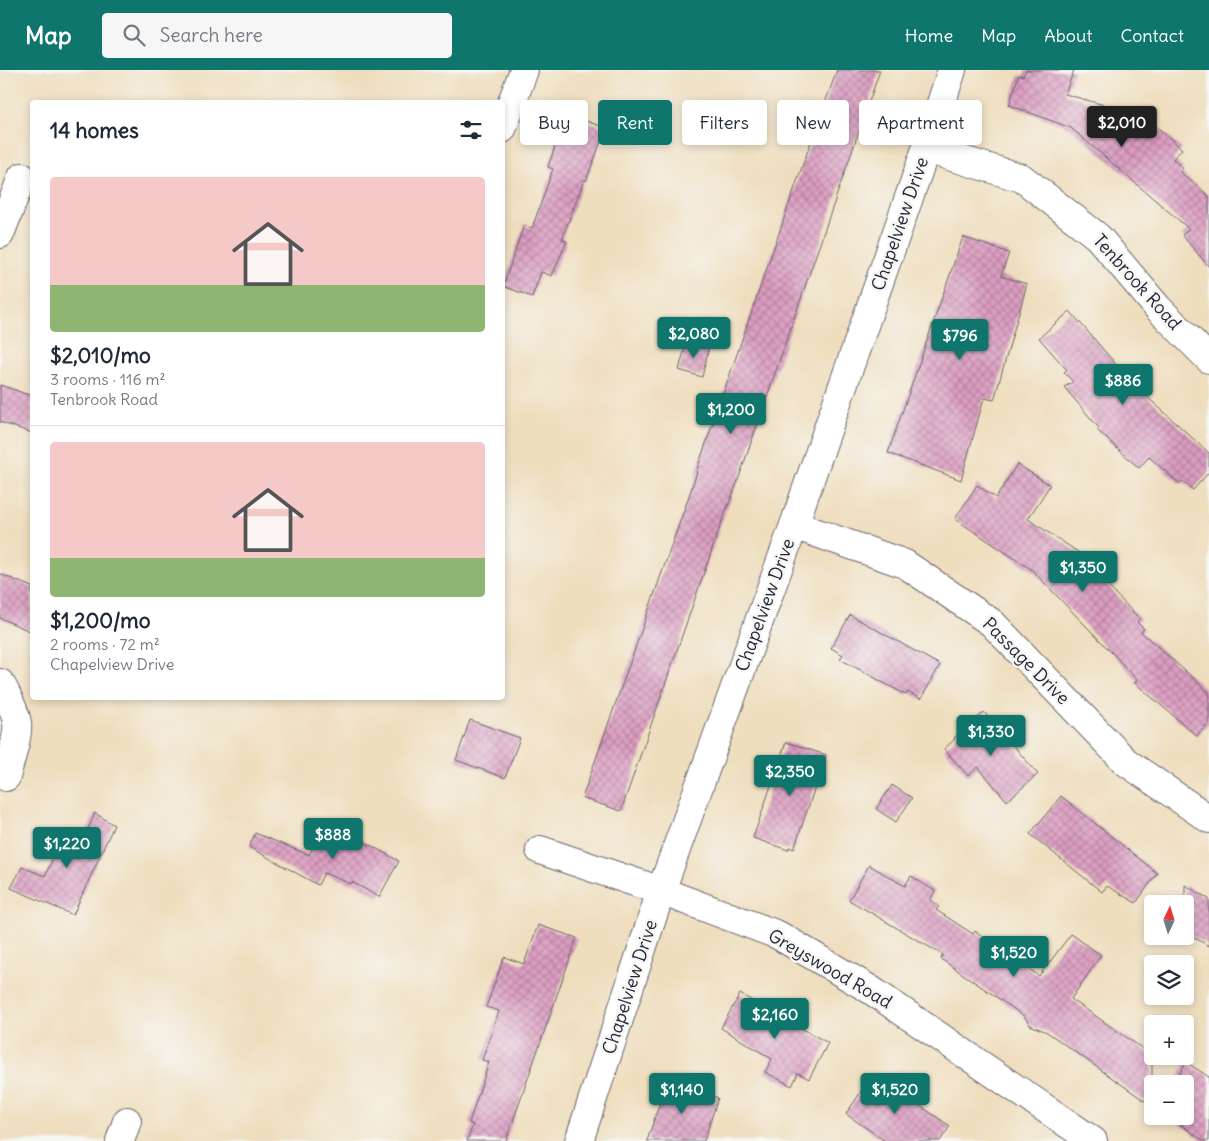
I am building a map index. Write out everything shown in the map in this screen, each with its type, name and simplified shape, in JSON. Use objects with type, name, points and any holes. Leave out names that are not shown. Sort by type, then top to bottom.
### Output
[{"type":"street","points":[[505,121],[523,70]]},
{"type":"street","name":"Chapelview Drive","points":[[578,1141],[662,891],[794,525],[952,70]]},
{"type":"street","name":"Tenbrook Road","points":[[926,149],[1022,178],[1098,237],[1158,308],[1209,359]]},
{"type":"street","points":[[0,234],[22,177]]},
{"type":"street","name":"Passage Drive","points":[[794,525],[904,564],[992,623],[1126,762],[1209,820]]},
{"type":"street","points":[[0,683],[5,690],[17,723],[6,777]]},
{"type":"street","name":"Greyswood Road","points":[[540,850],[662,891],[778,935],[871,990],[1093,1141]]},
{"type":"building","points":[[837,70],[880,70],[870,100],[859,100],[859,131],[621,811],[582,798],[688,499],[810,145],[849,145],[849,100],[826,100]]},
{"type":"building","points":[[1026,70],[1074,70],[1065,94],[1104,105],[1124,122],[1127,119],[1136,126],[1145,116],[1182,149],[1173,159],[1183,168],[1180,172],[1209,196],[1209,267],[1182,235],[1189,229],[1071,128],[1009,105],[1019,75],[1023,76]]},
{"type":"building","points":[[588,122],[598,125],[598,145],[600,145],[562,239],[567,241],[552,276],[541,272],[532,297],[505,287],[505,280],[524,225],[532,228],[553,169],[548,167],[555,145],[588,145]]},
{"type":"building","points":[[963,237],[1009,253],[1001,276],[1027,284],[994,400],[984,398],[961,480],[888,453]]},
{"type":"building","points":[[1070,311],[1132,383],[1209,453],[1209,472],[1193,490],[1182,481],[1180,484],[1149,457],[1139,468],[1097,430],[1099,428],[1064,387],[1073,382],[1064,372],[1067,370],[1039,338]]},
{"type":"building","points":[[687,340],[709,347],[702,377],[679,370]]},
{"type":"building","points":[[0,385],[30,395],[30,432],[0,422]]},
{"type":"building","points":[[1017,464],[1050,485],[1028,519],[1081,554],[1079,557],[1140,619],[1137,622],[1144,629],[1141,632],[1209,692],[1209,722],[1197,736],[1135,683],[1137,680],[1032,570],[955,519],[977,485],[996,498]]},
{"type":"building","points":[[0,574],[30,586],[30,631],[0,618]]},
{"type":"building","points":[[850,615],[940,665],[921,699],[908,692],[906,695],[840,659],[843,655],[831,648]]},
{"type":"building","points":[[984,712],[1038,774],[1007,801],[978,767],[968,776],[944,749]]},
{"type":"building","points":[[470,720],[520,738],[505,778],[456,760]]},
{"type":"building","points":[[786,742],[826,755],[794,849],[789,847],[788,850],[753,838]]},
{"type":"building","points":[[892,785],[912,798],[896,822],[876,809]]},
{"type":"building","points":[[1061,796],[1157,873],[1136,903],[1107,886],[1102,892],[1030,834]]},
{"type":"building","points":[[95,813],[114,825],[73,915],[11,888],[22,867],[45,876],[65,831],[83,840]]},
{"type":"building","points":[[323,828],[346,840],[350,834],[399,861],[379,897],[352,882],[351,884],[324,873],[318,885],[249,847],[255,833],[309,855]]},
{"type":"building","points":[[869,865],[905,886],[911,876],[935,891],[930,900],[939,906],[936,910],[973,934],[975,931],[1039,976],[1071,934],[1101,955],[1071,999],[1144,1049],[1144,1065],[1152,1065],[1152,1075],[1144,1075],[1144,1100],[1047,1032],[1030,1025],[1024,1016],[941,959],[943,955],[849,900]]},
{"type":"building","points":[[1185,885],[1209,899],[1209,946],[1194,937],[1194,895],[1185,895]]},
{"type":"building","points":[[538,925],[577,938],[506,1141],[467,1141],[473,1125],[469,1123],[489,1062],[482,1060],[499,1011],[486,1007],[504,957],[524,964]]},
{"type":"building","points":[[740,994],[828,1043],[809,1079],[798,1073],[792,1086],[765,1072],[772,1059],[721,1028]]},
{"type":"building","points":[[1184,1065],[1191,1065],[1209,1077],[1209,1141],[1204,1141],[1181,1125],[1194,1125],[1194,1075],[1179,1075]]},
{"type":"building","points":[[873,1074],[950,1126],[940,1141],[885,1141],[846,1114]]},
{"type":"building","points":[[667,1081],[718,1098],[704,1141],[647,1141]]}]
